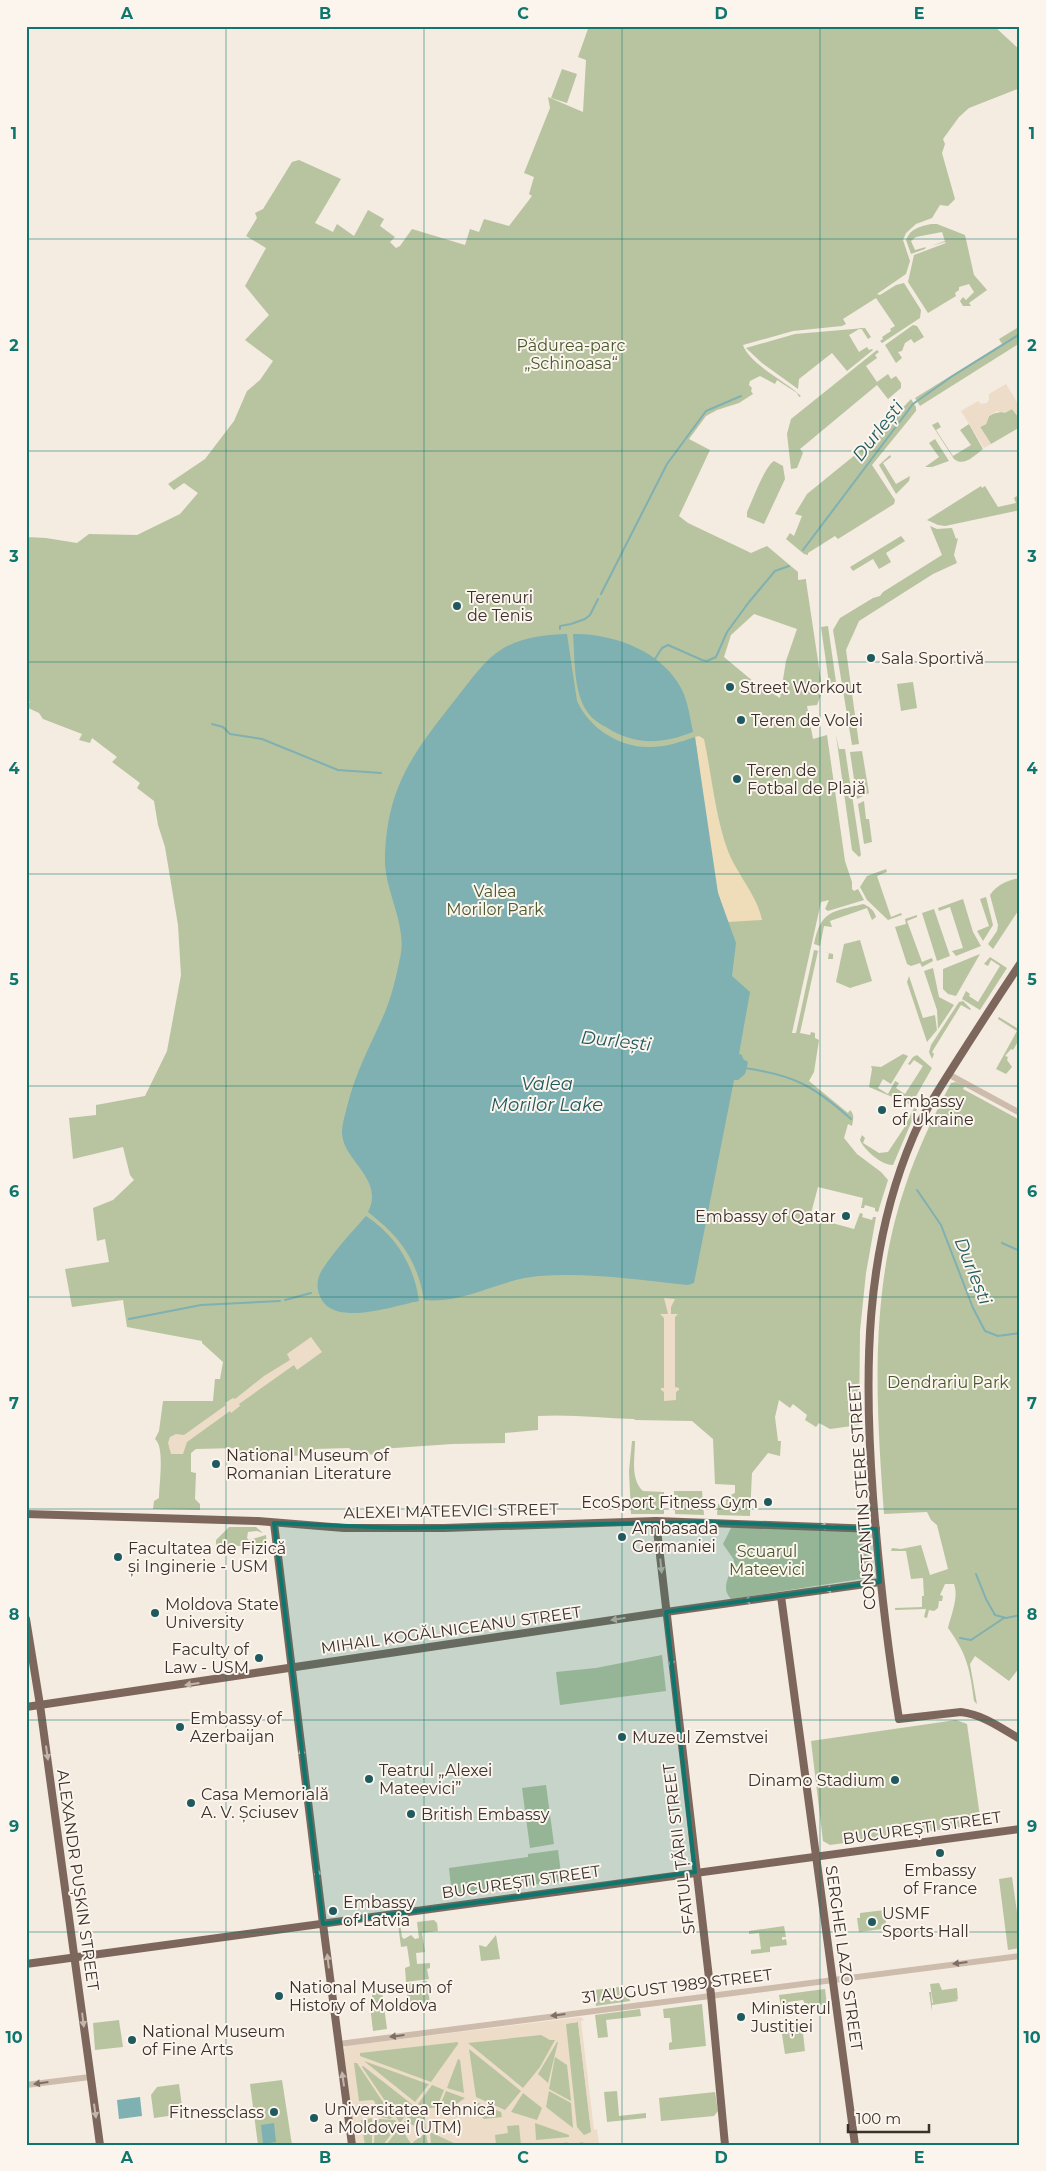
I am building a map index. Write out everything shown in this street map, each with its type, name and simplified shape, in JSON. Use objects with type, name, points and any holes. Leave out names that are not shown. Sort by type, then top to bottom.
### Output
[{"type":"main road","name":"CONSTANTIN STERE STREET","points":[[1020,964],[930,1102],[902,1165],[876,1264],[871,1303],[868,1363],[868,1424],[880,1582],[899,1719],[961,1712],[971,1713],[988,1719],[1020,1739]]},
{"type":"main road","name":"ALEXEI MATEEVICI STREET","points":[[26,1514],[274,1523],[344,1528],[656,1521],[876,1529]]},
{"type":"main road","name":"SFATUL ȚĂRII STREET","points":[[656,1521],[695,1872],[711,1996],[725,2145]]},
{"type":"main road","points":[[274,1523],[352,2145]]},
{"type":"main road","name":"MIHAIL KOGĂLNICEANU STREET","points":[[26,1707],[880,1582]]},
{"type":"main road","name":"SERGHEI LAZO STREET","points":[[781,1596],[855,2145]]},
{"type":"main road","name":"ALEXANDR PUȘKIN STREET","points":[[26,1619],[40,1705],[100,2145]]},
{"type":"main road","name":"BUCUREȘTI STREET","points":[[26,1964],[75,1959],[1020,1828]]},
{"type":"street","points":[[948,1074],[1020,1113]]},
{"type":"street","name":"31 AUGUST 1989 STREET","points":[[339,2044],[1020,1956]]},
{"type":"street","points":[[26,2085],[90,2077]]},
{"type":"highlighted area","points":[[707,1522],[876,1529],[880,1582],[666,1612],[695,1872],[323,1924],[274,1523],[398,1528]]},
{"type":"green space","name":"Valea Morilor Park","points":[[589,26],[994,26],[1020,50],[1020,88],[969,108],[959,117],[943,139],[945,144],[942,153],[955,199],[948,206],[940,205],[932,218],[916,224],[906,233],[903,240],[910,261],[906,274],[877,294],[880,295],[896,285],[904,283],[921,310],[920,318],[882,343],[880,341],[883,339],[882,337],[895,326],[876,298],[843,319],[846,324],[842,326],[793,331],[743,345],[760,366],[795,391],[801,396],[799,397],[797,393],[777,380],[775,384],[760,376],[750,381],[749,385],[752,388],[753,394],[739,403],[717,410],[706,416],[689,439],[710,450],[679,516],[688,523],[751,553],[767,546],[798,572],[798,580],[806,579],[823,694],[817,705],[807,706],[813,739],[827,735],[845,861],[852,882],[852,889],[854,891],[858,889],[864,900],[828,911],[825,909],[829,900],[821,902],[792,1033],[796,1033],[814,950],[823,952],[818,951],[800,1033],[810,1035],[811,1032],[815,1033],[815,1038],[819,1040],[814,1072],[809,1081],[848,1113],[850,1110],[852,1112],[852,1126],[848,1124],[844,1138],[857,1154],[881,1172],[888,1180],[878,1212],[875,1211],[875,1208],[865,1205],[864,1208],[861,1208],[863,1198],[818,1187],[810,1217],[854,1229],[860,1213],[863,1214],[862,1217],[872,1220],[873,1217],[876,1217],[866,1273],[860,1331],[859,1425],[830,1429],[819,1423],[816,1427],[805,1420],[807,1415],[793,1404],[790,1408],[779,1400],[775,1417],[778,1441],[781,1441],[780,1456],[768,1453],[752,1473],[750,1516],[717,1515],[718,1504],[726,1504],[726,1497],[735,1493],[735,1485],[715,1484],[713,1439],[692,1421],[635,1420],[562,1415],[538,1416],[538,1430],[505,1433],[505,1443],[452,1444],[380,1449],[379,1454],[357,1455],[349,1448],[315,1449],[315,1455],[265,1457],[238,1452],[238,1448],[196,1449],[191,1453],[191,1472],[196,1473],[195,1499],[200,1504],[200,1510],[153,1509],[154,1501],[159,1498],[161,1457],[158,1443],[155,1439],[159,1431],[163,1401],[213,1401],[215,1379],[220,1379],[223,1362],[202,1341],[127,1327],[123,1300],[72,1307],[65,1269],[109,1262],[105,1239],[97,1241],[93,1208],[113,1200],[134,1180],[130,1175],[123,1147],[73,1159],[69,1118],[96,1115],[96,1105],[145,1096],[167,1051],[181,975],[178,925],[165,847],[158,825],[154,801],[137,788],[140,783],[112,762],[117,757],[92,738],[90,743],[79,740],[82,734],[43,719],[39,713],[26,707],[30,702],[26,700],[26,537],[77,543],[89,534],[137,535],[180,514],[198,493],[184,483],[174,490],[168,484],[205,459],[234,421],[247,391],[260,380],[273,361],[245,340],[269,315],[245,286],[266,248],[246,236],[257,218],[255,213],[263,209],[292,162],[299,160],[341,179],[315,223],[333,232],[337,224],[354,236],[368,210],[384,219],[380,226],[395,237],[390,242],[396,248],[400,246],[412,229],[465,245],[470,229],[479,232],[484,219],[509,226],[532,196],[529,194],[534,177],[524,173],[550,108],[548,97],[583,112],[586,60],[578,57]],"holes":[[[754,614],[797,629],[786,661],[780,698],[754,682],[724,657],[731,635]]]},
{"type":"green space","points":[[562,69],[577,74],[567,103],[551,98]]},
{"type":"green space","points":[[931,224],[937,224],[965,235],[974,275],[987,290],[969,303],[971,306],[963,306],[960,301],[963,297],[966,300],[974,292],[969,284],[959,287],[959,290],[955,293],[956,296],[928,313],[908,282],[914,255],[946,243],[931,246],[945,241],[942,232],[916,237],[911,241],[915,250],[926,247],[911,254],[906,240],[910,233]]},
{"type":"green space","points":[[913,325],[917,326],[924,337],[914,343],[911,339],[905,343],[902,351],[898,352],[902,358],[896,363],[885,345]]},
{"type":"green space","points":[[860,328],[849,335],[859,352],[867,347],[869,350],[873,350],[847,371],[832,353],[799,379],[798,389],[762,363],[746,348],[795,334]]},
{"type":"green space","points":[[861,328],[865,328],[871,337],[868,339]]},
{"type":"green space","points":[[1017,328],[1020,332],[1020,343],[920,406],[915,398],[1002,344],[999,339]]},
{"type":"green space","points":[[877,350],[879,352],[875,355],[877,358],[866,366],[877,382],[888,374],[891,379],[896,376],[901,383],[901,388],[888,399],[877,385],[800,449],[803,453],[797,468],[791,469],[787,434],[791,419]]},
{"type":"green space","points":[[911,399],[916,407],[916,411],[872,465],[895,500],[894,504],[838,539],[835,536],[808,553],[808,555],[804,554],[786,539],[790,533],[794,536],[802,516],[795,514],[807,494],[893,424],[895,416]]},
{"type":"green space","points":[[1012,409],[1020,419],[1020,427],[991,444],[980,427],[986,424],[989,416]]},
{"type":"green space","points":[[938,422],[941,427],[936,430],[953,456],[971,445],[960,430],[969,424],[983,449],[965,461],[961,462],[954,459],[932,425]]},
{"type":"green space","points":[[935,439],[949,461],[932,467],[925,467],[939,457],[929,443]]},
{"type":"green space","points":[[890,455],[891,457],[883,463],[896,484],[910,476],[909,481],[896,494],[879,465]]},
{"type":"green space","points":[[774,461],[783,466],[785,479],[764,524],[747,517],[747,512],[763,476]]},
{"type":"green space","points":[[981,486],[982,488],[985,486],[998,507],[1016,503],[1014,498],[1020,494],[1020,510],[945,526],[927,520]]},
{"type":"green space","points":[[930,526],[937,529],[952,528],[956,539],[958,538],[954,555],[957,563],[933,574],[859,621],[846,650],[859,744],[852,745],[833,630],[840,618],[873,598],[880,596],[883,592],[942,555]]},
{"type":"green space","points":[[901,536],[905,541],[886,553],[891,562],[879,569],[873,559],[853,571],[850,567]]},
{"type":"green space","points":[[828,626],[836,682],[829,683],[821,627]]},
{"type":"green space","points":[[913,682],[917,708],[901,711],[897,684]]},
{"type":"green space","points":[[836,735],[839,749],[845,749],[861,855],[859,857],[852,850]]},
{"type":"green space","points":[[862,751],[869,793],[857,799],[850,752]]},
{"type":"green space","points":[[864,801],[872,842],[864,844],[858,804]]},
{"type":"green space","points":[[886,869],[887,872],[877,876],[891,917],[901,913],[902,915],[888,920],[867,900],[860,887],[867,876]]},
{"type":"green space","points":[[1020,878],[1020,908],[993,949],[988,944],[997,931],[998,925],[990,895],[1003,884]]},
{"type":"green space","points":[[986,897],[993,925],[983,941],[977,931],[989,926],[980,899]]},
{"type":"green space","points":[[963,899],[973,932],[981,946],[956,956],[952,951],[963,948],[950,907],[939,911],[938,908]]},
{"type":"green space","points":[[863,904],[874,912],[876,917],[872,920],[867,908],[830,921],[832,927],[824,926],[820,946],[814,944],[820,925],[829,914]]},
{"type":"green space","points":[[934,909],[950,956],[937,961],[922,913]]},
{"type":"green space","points":[[917,915],[917,917],[907,921],[922,962],[932,958],[933,961],[922,967],[920,963],[911,966],[907,964],[895,927],[906,924],[905,919]]},
{"type":"green space","points":[[860,940],[872,981],[850,988],[836,982],[844,944]]},
{"type":"green space","points":[[829,953],[833,954],[833,959],[828,959]]},
{"type":"green space","points":[[980,954],[956,996],[948,994],[943,989],[943,969]]},
{"type":"green space","points":[[990,957],[1007,968],[980,1010],[962,999],[966,991],[970,994],[969,996],[978,1002],[1000,966],[991,960],[988,966],[984,964]]},
{"type":"green space","points":[[933,968],[939,997],[954,1005],[938,1029],[937,1010],[924,971]]},
{"type":"green space","points":[[909,976],[923,1018],[935,1015],[937,1030],[927,1042],[907,982]]},
{"type":"green space","points":[[963,1001],[971,1009],[961,1005],[932,1052],[934,1054],[932,1059],[929,1052],[931,1045],[959,1002]]},
{"type":"green space","points":[[999,1017],[1020,1030],[1020,1038],[1013,1050],[1011,1049],[1005,1056],[1008,1057],[1007,1060],[1012,1067],[1006,1074],[996,1069],[1017,1031],[998,1019]]},
{"type":"green space","points":[[903,1054],[908,1056],[891,1084],[883,1079],[878,1088],[888,1094],[895,1081],[899,1083],[896,1088],[905,1094],[923,1066],[914,1060],[910,1065],[908,1064],[917,1055],[932,1068],[911,1105],[869,1087],[871,1066],[881,1067]]},
{"type":"green space","name":"Dendrariu Park","points":[[956,1082],[965,1086],[963,1089],[1020,1120],[1020,1667],[1009,1681],[975,1656],[970,1664],[977,1704],[974,1701],[964,1654],[948,1628],[956,1595],[954,1584],[945,1584],[940,1595],[943,1596],[942,1601],[939,1601],[938,1608],[934,1611],[929,1610],[927,1618],[924,1617],[926,1609],[895,1610],[895,1608],[922,1607],[922,1596],[924,1596],[923,1578],[911,1579],[906,1551],[891,1551],[892,1548],[901,1549],[921,1545],[930,1575],[948,1569],[937,1525],[931,1520],[927,1512],[884,1514],[879,1431],[878,1349],[880,1308],[885,1267],[893,1227],[920,1147],[951,1083]]},
{"type":"green space","points":[[914,1108],[917,1109],[893,1165],[879,1160],[862,1144],[860,1140],[862,1135],[865,1138],[863,1143],[879,1153],[888,1152],[904,1128]]},
{"type":"green space","points":[[632,1441],[635,1441],[634,1468],[636,1480],[643,1491],[664,1492],[664,1514],[631,1514],[629,1471]]},
{"type":"green space","points":[[674,1491],[702,1491],[704,1515],[675,1514]]},
{"type":"green space","name":"Scuarul Mateevici","points":[[732,1526],[868,1531],[870,1575],[861,1579],[731,1599],[726,1590],[726,1585],[734,1560],[723,1544]]},
{"type":"green space","points":[[229,1527],[256,1527],[263,1533],[257,1531],[248,1532],[247,1538],[249,1540],[266,1535],[267,1547],[216,1545],[216,1540]]},
{"type":"green space","points":[[662,1655],[666,1691],[560,1705],[556,1672],[596,1668]]},
{"type":"green space","name":"Dinamo Stadium","points":[[956,1720],[967,1724],[981,1824],[830,1845],[823,1841],[811,1741]]},
{"type":"green space","points":[[546,1785],[554,1844],[530,1848],[522,1788]]},
{"type":"green space","points":[[558,1850],[562,1881],[452,1896],[449,1868],[528,1857],[528,1854]]},
{"type":"green space","points":[[1012,1877],[1020,1933],[1020,1948],[1008,1950],[999,1879]]},
{"type":"green space","name":"USMF Sports Hall","points":[[885,1910],[886,1925],[882,1926],[882,1929],[859,1932],[857,1918],[860,1918],[860,1913]]},
{"type":"green space","points":[[434,1920],[437,1923],[438,1931],[422,1933],[425,1952],[416,1953],[417,1964],[430,1963],[430,1968],[427,1969],[429,1979],[406,1982],[405,1968],[410,1966],[407,1946],[401,1947],[398,1924],[400,1924],[404,1939],[411,1935],[415,1939],[419,1938],[417,1922]]},
{"type":"green space","points":[[784,1926],[786,1937],[782,1937],[782,1940],[786,1939],[787,1945],[770,1947],[770,1952],[751,1954],[751,1950],[761,1949],[759,1933],[749,1934],[749,1931]]},
{"type":"green space","points":[[496,1935],[500,1959],[481,1961],[479,1945],[486,1947]]},
{"type":"green space","points":[[427,1981],[430,2004],[392,2010],[391,2005],[408,2002],[406,1984]]},
{"type":"green space","points":[[939,1983],[942,1990],[957,1988],[958,1999],[956,2000],[958,2001],[932,2005],[932,2011],[929,1992],[931,1992],[933,2003],[930,1984]]},
{"type":"green space","points":[[627,1986],[630,2001],[596,2006],[594,1990]]},
{"type":"green space","points":[[825,1989],[827,2005],[809,2006],[803,2000],[788,2002],[787,2006],[781,2007],[779,1995]]},
{"type":"green space","points":[[382,1991],[387,2029],[373,2031],[369,1998],[372,1997],[372,1992]]},
{"type":"green space","points":[[702,2004],[706,2046],[669,2050],[669,2043],[672,2042],[670,2018],[664,2018],[663,2009]]},
{"type":"green space","points":[[640,2009],[641,2016],[606,2020],[608,2037],[598,2038],[595,2015]]},
{"type":"green space","points":[[119,2020],[123,2047],[95,2050],[93,2023]]},
{"type":"green space","points":[[578,2022],[593,2145],[361,2145],[349,2051]]},
{"type":"green space","points":[[802,2025],[805,2051],[785,2054],[781,2028]]},
{"type":"green space","points":[[282,2080],[292,2145],[258,2145],[250,2084]]},
{"type":"green space","points":[[179,2084],[183,2114],[154,2118],[151,2095],[157,2087]]},
{"type":"green space","points":[[617,2091],[619,2116],[646,2113],[646,2118],[607,2122],[604,2092]]},
{"type":"green space","points":[[715,2092],[718,2111],[714,2116],[661,2121],[659,2098]]},
{"type":"sand","points":[[699,736],[704,739],[717,810],[728,851],[752,894],[762,920],[727,922],[713,870],[695,737]]},
{"type":"shaded area","points":[[1006,384],[1020,407],[1020,419],[1012,409],[1005,413],[997,411],[989,416],[986,424],[980,427],[991,444],[984,448],[961,411],[978,401],[981,404],[987,403],[989,394]]},
{"type":"shaded area","points":[[664,1298],[675,1299],[671,1307],[671,1314],[678,1314],[675,1317],[675,1387],[679,1388],[679,1390],[676,1392],[676,1400],[664,1401],[664,1392],[661,1388],[664,1388],[664,1318],[660,1314],[668,1314]]},
{"type":"shaded area","points":[[311,1337],[322,1352],[297,1370],[294,1365],[239,1404],[240,1406],[231,1413],[230,1411],[187,1442],[183,1454],[171,1454],[168,1443],[170,1437],[176,1434],[184,1435],[226,1405],[225,1403],[233,1398],[235,1399],[264,1376],[290,1360],[287,1354]]},
{"type":"shaded area","points":[[581,2017],[584,2020],[581,2021],[594,2130],[597,2129],[599,2143],[597,2145],[586,2145],[582,2142],[573,2145],[557,2145],[569,2142],[550,2145],[521,2145],[519,2125],[507,2126],[508,2133],[495,2135],[496,2145],[458,2145],[430,2132],[431,2145],[428,2145],[426,2133],[413,2142],[415,2145],[412,2145],[400,2127],[386,2145],[383,2145],[398,2125],[395,2120],[379,2119],[375,2122],[374,2145],[372,2145],[372,2118],[361,2120],[365,2145],[356,2145],[343,2050],[346,2046]],"holes":[[[578,2022],[591,2132],[584,2135],[577,2127],[566,2024]],[[541,2035],[550,2040],[555,2040],[540,2067],[523,2088],[468,2043]],[[458,2042],[431,2082],[360,2056],[360,2053]],[[558,2042],[548,2083],[538,2074]],[[469,2049],[521,2091],[505,2110],[476,2097]],[[555,2057],[567,2065],[571,2101],[549,2089]],[[458,2059],[460,2060],[464,2093],[447,2088]],[[364,2061],[429,2084],[415,2102]],[[354,2063],[357,2063],[393,2117],[390,2119],[376,2116],[375,2102],[373,2100],[359,2101]],[[363,2066],[413,2105],[400,2123],[362,2067]],[[432,2085],[444,2090],[437,2107],[425,2109],[418,2104]],[[446,2091],[465,2098],[446,2111],[439,2108]],[[549,2091],[571,2103],[573,2128],[546,2107]],[[523,2093],[542,2108],[537,2120],[511,2112]],[[476,2102],[501,2112],[502,2117],[484,2119],[478,2113]],[[415,2106],[424,2113],[426,2130],[404,2122]],[[535,2123],[569,2135],[569,2137],[536,2140]]]},
{"type":"water","name":"Valea Morilor Lake","points":[[567,634],[577,701],[582,711],[597,728],[617,740],[639,746],[661,746],[695,737],[718,893],[736,943],[732,976],[750,992],[739,1054],[748,1062],[745,1074],[738,1080],[734,1080],[694,1283],[688,1285],[576,1275],[539,1276],[510,1282],[468,1295],[439,1300],[424,1300],[417,1272],[405,1250],[398,1240],[368,1212],[372,1200],[368,1180],[349,1153],[342,1133],[350,1095],[362,1062],[388,1004],[402,946],[399,921],[388,883],[385,858],[391,809],[406,770],[417,752],[458,696],[489,659],[509,645],[525,639]]},
{"type":"water","points":[[573,634],[604,637],[619,641],[649,654],[662,664],[673,675],[681,688],[693,732],[659,741],[638,740],[617,733],[594,720],[586,710],[579,692],[575,673]]},
{"type":"water","points":[[366,1216],[395,1242],[402,1252],[413,1275],[419,1301],[379,1310],[350,1313],[337,1311],[327,1306],[320,1296],[318,1283],[322,1270],[337,1249]]},
{"type":"water","points":[[140,2097],[142,2116],[119,2119],[117,2100]]},
{"type":"water","points":[[274,2123],[276,2142],[263,2144],[261,2125]]},
{"type":"waterway","name":"Durlești","points":[[803,550],[913,404],[951,377],[1020,334]]},
{"type":"waterway","points":[[601,594],[667,464],[706,411],[741,396]]},
{"type":"waterway","name":"Durlești","points":[[653,662],[662,648],[668,645],[702,660],[707,661],[716,657],[727,632],[749,602],[775,571],[789,566]]},
{"type":"waterway","points":[[560,629],[560,626],[585,619],[590,615],[598,599]]},
{"type":"waterway","points":[[212,724],[223,727],[230,734],[262,739],[338,770],[381,773]]},
{"type":"waterway","name":"Durlești","points":[[744,1068],[777,1074],[802,1084],[826,1098],[851,1119]]},
{"type":"waterway","name":"Durlești","points":[[917,1190],[941,1225],[973,1308],[985,1331],[998,1336],[1020,1333]]},
{"type":"waterway","points":[[1002,1243],[1020,1251]]},
{"type":"waterway","points":[[285,1300],[311,1293]]},
{"type":"waterway","points":[[129,1319],[201,1305],[280,1301]]},
{"type":"waterway","points":[[976,1574],[995,1615],[1006,1618],[1020,1615]]},
{"type":"waterway","points":[[960,1638],[971,1640],[1004,1618]]},
{"type":"place","name":"Terenuri de Tenis","points":[[457,606]]},
{"type":"place","name":"Sala Sportivă","points":[[871,658]]},
{"type":"place","name":"Street Workout","points":[[730,687]]},
{"type":"place","name":"Teren de Volei","points":[[741,720]]},
{"type":"place","name":"Teren de Fotbal de Plajă","points":[[737,779]]},
{"type":"place","name":"Embassy of Ukraine","points":[[882,1110]]},
{"type":"place","name":"Embassy of Qatar","points":[[846,1216]]},
{"type":"place","name":"National Museum of Romanian Literature","points":[[216,1464]]},
{"type":"place","name":"EcoSport Fitness Gym","points":[[768,1502]]},
{"type":"place","name":"Ambasada Germaniei","points":[[622,1537]]},
{"type":"place","name":"Facultatea de Fizică și Inginerie - USM","points":[[118,1557]]},
{"type":"place","name":"Moldova State University","points":[[155,1613]]},
{"type":"place","name":"Faculty of Law - USM","points":[[259,1658]]},
{"type":"place","name":"Embassy of Azerbaijan","points":[[180,1727]]},
{"type":"place","name":"Muzeul Zemstvei","points":[[622,1737]]},
{"type":"place","name":"Teatrul „Alexei Mateevici”","points":[[369,1779]]},
{"type":"place","name":"Dinamo Stadium","points":[[895,1780]]},
{"type":"place","name":"Casa Memorială A. V. Șciusev","points":[[191,1803]]},
{"type":"place","name":"British Embassy","points":[[411,1814]]},
{"type":"place","name":"Embassy of France","points":[[940,1853]]},
{"type":"place","name":"Embassy of Latvia","points":[[333,1911]]},
{"type":"place","name":"USMF Sports Hall","points":[[872,1922]]},
{"type":"place","name":"National Museum of History of Moldova","points":[[279,1996]]},
{"type":"place","name":"Ministerul Justiției","points":[[741,2017]]},
{"type":"place","name":"National Museum of Fine Arts","points":[[132,2040]]},
{"type":"place","name":"Fitnessclass","points":[[274,2112]]},
{"type":"place","name":"Universitatea Tehnică a Moldovei (UTM)","points":[[314,2118]]},
{"type":"park label","name":"Pădurea-parc „Schinoasa“","points":[[571,354]]}]
